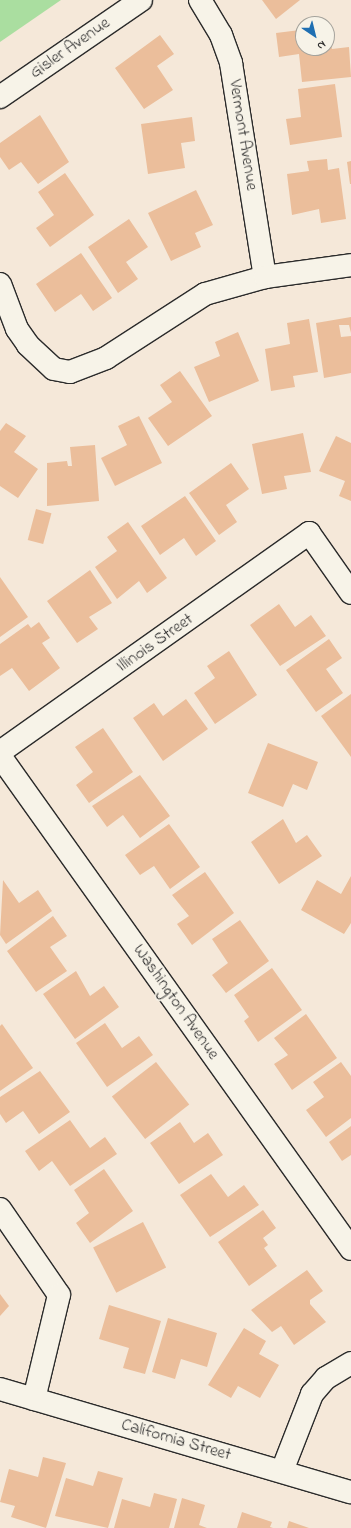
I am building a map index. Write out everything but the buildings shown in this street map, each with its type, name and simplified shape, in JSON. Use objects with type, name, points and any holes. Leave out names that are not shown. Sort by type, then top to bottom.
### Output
[{"type":"street","name":"Gisler Avenue","points":[[0,97],[141,0]]},
{"type":"street","name":"Vermont Avenue","points":[[200,0],[221,35],[231,63],[265,277]]},
{"type":"street","points":[[0,284],[17,329],[28,345],[54,369],[70,372],[106,358],[186,303],[224,287],[265,277],[351,265]]},
{"type":"street","name":"Illinois Street","points":[[0,752],[309,533],[351,593]]},
{"type":"street","name":"Washington Avenue","points":[[0,756],[351,1249]]},
{"type":"street","points":[[0,1209],[60,1295],[34,1399]]},
{"type":"street","points":[[282,1471],[312,1394],[326,1378],[351,1363]]},
{"type":"street","name":"California Street","points":[[0,1389],[351,1492]]},
{"type":"green space","points":[[0,0],[61,0],[0,42]]}]
